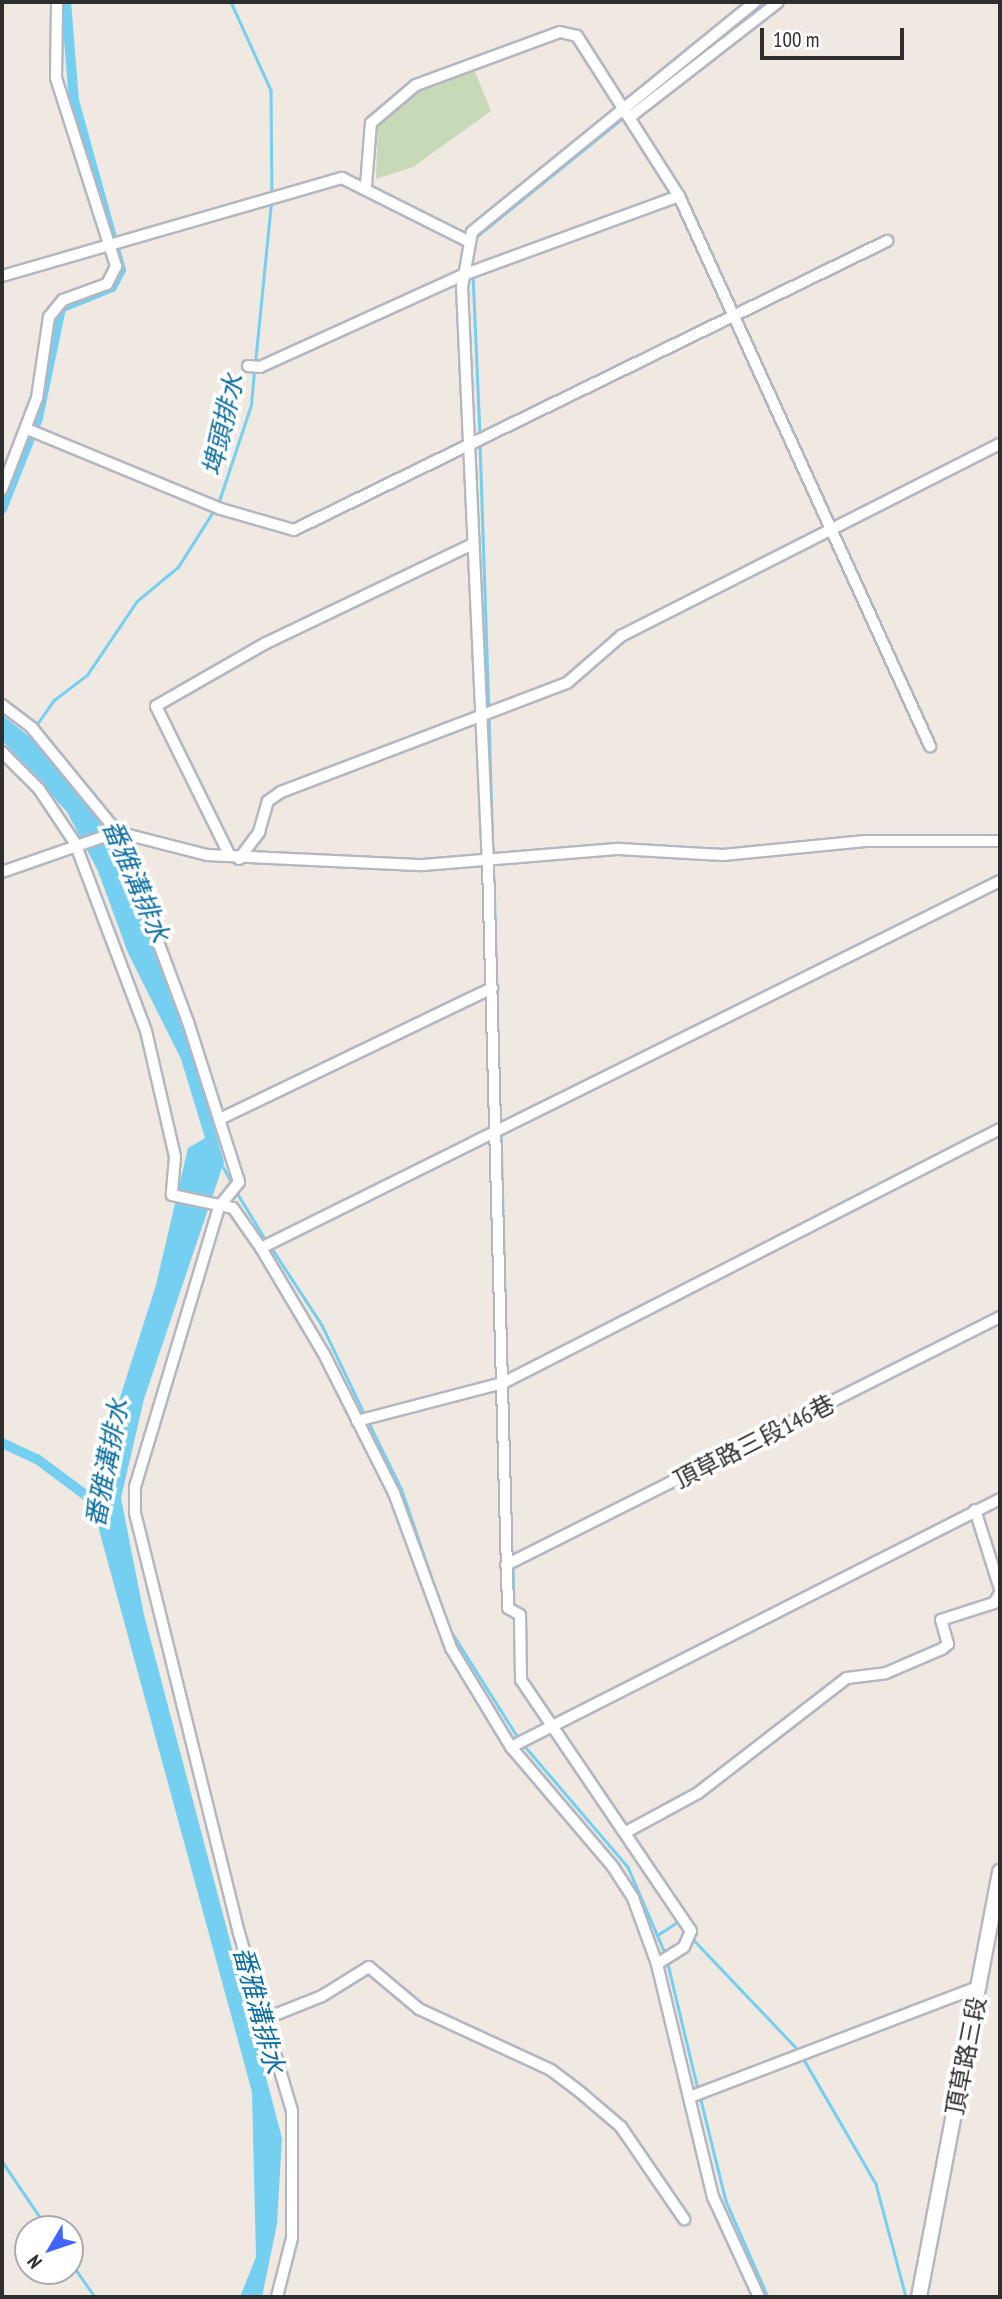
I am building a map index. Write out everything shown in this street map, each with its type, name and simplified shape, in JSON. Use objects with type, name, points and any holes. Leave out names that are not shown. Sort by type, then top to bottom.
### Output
[{"type":"street","points":[[2,489],[32,431],[49,317],[63,300],[111,279],[116,266],[56,78],[57,2]]},
{"type":"street","points":[[627,113],[755,2]]},
{"type":"street","points":[[657,1964],[684,1947],[691,1931],[628,1831],[521,1680],[520,1615],[508,1608],[488,864],[463,275],[466,240],[627,113],[778,2]]},
{"type":"street","points":[[366,186],[372,123],[416,85],[560,32],[576,36],[679,197],[835,530],[930,746]]},
{"type":"street","points":[[2,276],[342,178],[366,186],[466,240]]},
{"type":"street","points":[[247,366],[260,367],[463,275],[679,197]]},
{"type":"street","points":[[32,431],[217,508],[294,530],[887,241]]},
{"type":"street","points":[[234,857],[259,832],[268,801],[281,792],[483,720],[567,683],[621,636],[835,530],[1000,444]]},
{"type":"street","points":[[234,857],[156,706],[266,643],[473,544]]},
{"type":"street","points":[[2,705],[32,728],[117,832],[222,1118],[236,1192],[219,1207],[135,1487],[135,1513],[239,1933],[267,2018],[292,2111],[295,2155],[292,2238],[277,2297]]},
{"type":"street","points":[[2,752],[39,789],[75,843],[146,1031],[175,1157],[172,1195],[233,1208],[267,1245],[365,1421],[451,1648],[511,1747],[612,1867],[633,1898],[657,1964],[696,2095],[713,2197],[759,2297]]},
{"type":"street","points":[[2,872],[75,843],[117,832],[179,852],[234,857],[488,864],[619,849],[723,855],[865,841],[1000,841]]},
{"type":"street","points":[[267,1245],[495,1136],[1000,881]]},
{"type":"street","points":[[222,1118],[492,988]]},
{"type":"street","points":[[365,1421],[503,1383],[1000,1129]]},
{"type":"street","name":"頂草路三段146巷","points":[[506,1565],[1000,1317]]},
{"type":"street","points":[[511,1747],[1000,1499]]},
{"type":"street","points":[[628,1831],[698,1793],[847,1678],[886,1673],[942,1649],[948,1644],[941,1620],[994,1603],[1000,1591],[975,1510]]},
{"type":"street","name":"頂草路三段","points":[[919,2297],[1000,1872]]},
{"type":"street","points":[[267,2018],[322,1996],[369,1967],[419,2009],[551,2070],[570,2085],[621,2127],[684,2219]]},
{"type":"street","points":[[696,2095],[980,1986]]},
{"type":"green space","points":[[473,67],[491,111],[413,167],[376,179],[378,120],[408,95]]},
{"type":"water","name":"番雅溝排水","points":[[2,715],[36,742],[89,801],[121,861],[189,1042],[224,1162],[144,1399],[121,1498],[144,1615],[282,2138],[277,2224],[262,2297],[240,2297],[256,2257],[252,2092],[98,1526],[96,1491],[107,1438],[156,1285],[188,1148],[205,1138],[181,1059],[128,953],[98,871],[67,812],[2,740]]},
{"type":"waterway","points":[[2,509],[38,418],[61,308],[112,287],[121,270],[74,101],[66,2]]},
{"type":"waterway","name":"埤頭排水","points":[[231,2],[271,90],[272,196]]},
{"type":"waterway","points":[[705,52],[768,2]]},
{"type":"waterway","points":[[476,237],[623,118]]},
{"type":"waterway","name":"埤頭排水","points":[[255,363],[271,203]]},
{"type":"waterway","points":[[473,274],[480,436]]},
{"type":"waterway","name":"埤頭排水","points":[[218,504],[251,405],[254,370]]},
{"type":"waterway","points":[[480,442],[489,708]]},
{"type":"waterway","name":"埤頭排水","points":[[35,727],[54,700],[87,675],[137,601],[178,567],[214,510]]},
{"type":"waterway","points":[[489,715],[493,855]]},
{"type":"waterway","points":[[494,876],[500,1125]]},
{"type":"waterway","points":[[501,1131],[507,1377]]},
{"type":"waterway","points":[[221,1163],[233,1185]]},
{"type":"waterway","points":[[236,1191],[267,1242]]},
{"type":"waterway","points":[[271,1247],[322,1325],[365,1415]]},
{"type":"waterway","points":[[507,1383],[512,1559]]},
{"type":"waterway","points":[[368,1421],[401,1488],[449,1628],[519,1739]]},
{"type":"waterway","name":"番雅溝排水","points":[[2,1443],[37,1459],[107,1511]]},
{"type":"waterway","points":[[513,1565],[514,1608]]},
{"type":"waterway","points":[[514,1614],[516,1664]]},
{"type":"waterway","points":[[523,1744],[628,1867],[665,1953]]},
{"type":"waterway","points":[[659,1934],[679,1921]]},
{"type":"waterway","points":[[692,1938],[800,2052]]},
{"type":"waterway","points":[[667,1960],[698,2089]]},
{"type":"waterway","points":[[803,2058],[876,2184],[906,2297]]},
{"type":"waterway","points":[[700,2096],[726,2201],[768,2297]]},
{"type":"waterway","points":[[2,2161],[39,2215]]},
{"type":"waterway","points":[[84,2281],[95,2297]]}]
